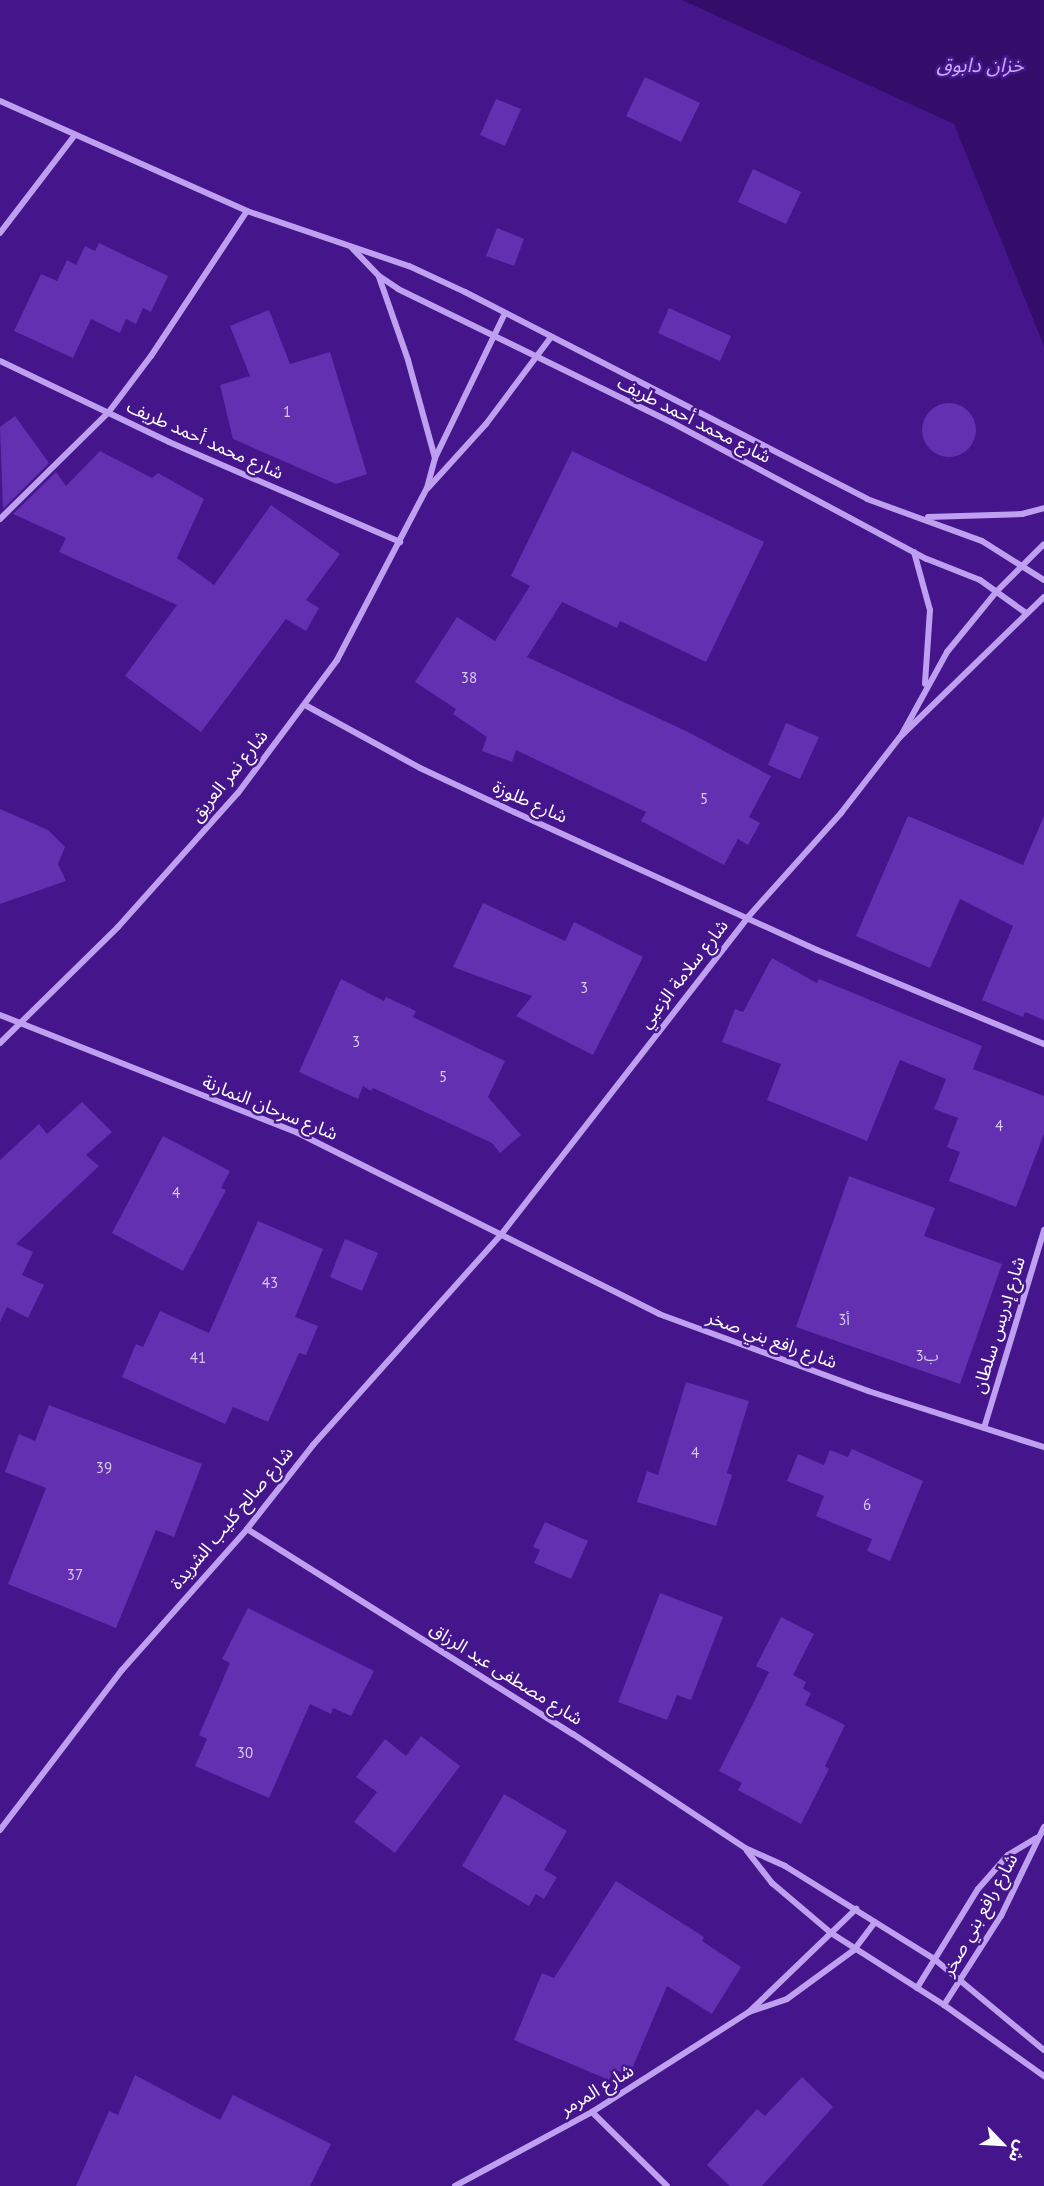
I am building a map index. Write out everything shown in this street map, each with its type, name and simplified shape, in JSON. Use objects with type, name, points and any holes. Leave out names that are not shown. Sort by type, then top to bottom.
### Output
[{"type":"street","name":"شارع محمد أحمد طريف","points":[[0,101],[247,211],[352,249],[409,266],[867,499],[982,541],[1022,564],[1044,580]]},
{"type":"street","points":[[0,233],[75,135]]},
{"type":"street","points":[[0,519],[108,413],[151,356],[247,211]]},
{"type":"street","name":"شارع محمد أحمد طريف","points":[[352,249],[378,276],[494,339],[671,422],[914,552],[997,591],[1026,614]]},
{"type":"street","points":[[378,276],[408,360],[435,458]]},
{"type":"street","name":"شارع نمر العريق","points":[[0,1043],[118,927],[238,793],[305,705],[343,650],[428,488],[435,458],[505,313]]},
{"type":"street","name":"شارع نمر العريق","points":[[428,488],[453,465],[551,337]]},
{"type":"street","name":"شارع محمد أحمد طريف","points":[[0,361],[108,413],[400,542]]},
{"type":"street","points":[[921,517],[963,518],[1044,508]]},
{"type":"street","name":"شارع سلامة الزعبي","points":[[900,737],[925,686],[946,652],[997,591],[1044,544]]},
{"type":"street","points":[[914,552],[930,610],[925,686]]},
{"type":"street","name":"شارع سلامة الزعبي","points":[[500,1236],[748,916],[841,813],[900,737],[1044,597]]},
{"type":"street","name":"شارع طلوزة","points":[[305,705],[420,768],[748,916],[817,950],[1044,1044]]},
{"type":"street","name":"شارع سرحان النمارنة","points":[[0,1016],[296,1132],[429,1196],[500,1236]]},
{"type":"street","name":"شارع إدريس سلطان","points":[[984,1428],[1044,1230]]},
{"type":"street","name":"شارع رافع بني صخر","points":[[500,1236],[659,1314],[868,1391],[1044,1447]]},
{"type":"street","name":"شارع صالح كليب الشريدة","points":[[0,1830],[122,1670],[247,1529],[313,1445],[500,1236]]},
{"type":"street","name":"شارع مصطفى عبد الرزاق","points":[[247,1529],[563,1728],[745,1848],[785,1866],[933,1958],[963,1979],[1044,2050]]},
{"type":"street","name":"شارع رافع بني صخر","points":[[944,2005],[963,1979],[1024,1873],[1037,1837],[1044,1827]]},
{"type":"street","name":"شارع رافع بني صخر","points":[[917,1988],[933,1958],[978,1889],[1008,1855],[1037,1837]]},
{"type":"street","name":"شارع مصطفى عبد الرزاق","points":[[745,1848],[772,1883],[831,1933],[854,1950],[944,2005],[1044,2076]]},
{"type":"street","name":"شارع المرمر","points":[[455,2186],[592,2112],[749,2012],[856,1909]]},
{"type":"street","name":"شارع المرمر","points":[[749,2012],[787,1999],[854,1950],[875,1922]]},
{"type":"street","points":[[592,2112],[667,2186]]},
{"type":"water","name":"خزان دابوق","points":[[682,0],[1044,0],[1044,346],[954,124]]},
{"type":"building","points":[[645,77],[700,103],[681,142],[626,116]]},
{"type":"building","points":[[496,99],[521,109],[505,146],[480,135]]},
{"type":"building","points":[[753,169],[801,192],[786,224],[738,202]]},
{"type":"building","points":[[497,228],[524,239],[514,266],[486,256]]},
{"type":"building","points":[[99,243],[168,276],[151,312],[143,308],[136,324],[126,319],[120,333],[91,319],[73,358],[14,331],[41,274],[57,281],[67,260],[76,265],[85,246],[95,251]]},
{"type":"building","points":[[669,308],[731,336],[720,361],[658,333]]},
{"type":"building","points":[[269,310],[290,364],[330,352],[367,474],[336,484],[233,439],[220,385],[250,376],[230,326]]},
{"type":"building","points":[[949,403],[959,405],[968,411],[974,420],[976,430],[974,440],[968,449],[959,455],[949,457],[939,455],[930,449],[924,440],[922,430],[924,420],[930,411],[939,405]]},
{"type":"building","points":[[15,416],[49,463],[3,509],[0,427]]},
{"type":"building","points":[[100,451],[152,478],[158,473],[204,499],[177,558],[214,585],[271,505],[340,554],[306,600],[319,608],[306,631],[286,619],[201,732],[125,676],[177,605],[59,552],[66,538],[13,514],[56,472],[66,486]]},
{"type":"building","points":[[572,451],[764,542],[706,662],[620,621],[617,628],[562,602],[527,657],[688,732],[771,776],[749,817],[760,823],[748,845],[738,839],[724,865],[641,821],[646,812],[516,750],[512,762],[482,751],[487,737],[453,714],[456,709],[415,682],[457,617],[495,641],[530,586],[511,576]]},
{"type":"building","points":[[786,723],[819,737],[800,779],[768,765]]},
{"type":"building","points":[[0,809],[48,830],[65,847],[58,864],[66,881],[0,904]]},
{"type":"building","points":[[908,816],[1023,865],[1044,816],[1044,1020],[1025,1012],[1023,1017],[982,1000],[1013,926],[960,899],[930,968],[856,936]]},
{"type":"building","points":[[483,903],[565,941],[574,922],[643,957],[593,1055],[516,1016],[532,996],[453,967]]},
{"type":"building","points":[[772,958],[817,983],[819,979],[982,1046],[973,1069],[1044,1096],[1044,1134],[1016,1207],[949,1181],[960,1152],[947,1147],[958,1118],[934,1109],[946,1079],[900,1060],[867,1141],[767,1100],[781,1064],[722,1042],[735,1009],[743,1012]]},
{"type":"building","points":[[341,979],[384,1001],[386,997],[416,1011],[413,1017],[505,1061],[488,1097],[521,1135],[500,1153],[492,1143],[373,1088],[371,1091],[363,1086],[358,1099],[299,1072]]},
{"type":"building","points":[[82,1102],[112,1132],[86,1155],[99,1166],[16,1244],[33,1252],[22,1275],[44,1285],[28,1318],[7,1307],[0,1322],[0,1160],[39,1124],[47,1134]]},
{"type":"building","points":[[163,1136],[230,1171],[221,1188],[226,1190],[183,1271],[112,1233]]},
{"type":"building","points":[[849,1176],[935,1208],[924,1236],[1002,1264],[960,1384],[796,1327]]},
{"type":"building","points":[[258,1221],[323,1249],[295,1317],[318,1326],[306,1355],[299,1353],[268,1422],[233,1407],[225,1424],[122,1377],[136,1344],[143,1347],[160,1311],[209,1333]]},
{"type":"building","points":[[345,1239],[378,1253],[362,1291],[330,1277]]},
{"type":"building","points":[[686,1382],[749,1401],[727,1473],[732,1475],[716,1526],[637,1502],[647,1471],[658,1475]]},
{"type":"building","points":[[49,1405],[202,1464],[174,1537],[156,1530],[116,1628],[8,1584],[46,1488],[5,1472],[19,1434],[35,1441]]},
{"type":"building","points":[[852,1449],[923,1481],[890,1561],[867,1551],[872,1539],[816,1516],[824,1496],[787,1481],[798,1454],[824,1465],[830,1450],[848,1457]]},
{"type":"building","points":[[545,1522],[588,1541],[571,1579],[534,1563],[540,1550],[533,1547]]},
{"type":"building","points":[[660,1593],[723,1617],[691,1700],[677,1695],[667,1720],[618,1702]]},
{"type":"building","points":[[248,1608],[374,1671],[351,1716],[333,1708],[331,1714],[310,1704],[269,1798],[195,1766],[207,1739],[199,1735],[230,1663],[222,1659]]},
{"type":"building","points":[[781,1617],[814,1634],[793,1675],[806,1682],[803,1689],[811,1693],[805,1705],[845,1725],[825,1766],[829,1769],[801,1824],[738,1790],[742,1783],[719,1771],[769,1672],[756,1666]]},
{"type":"building","points":[[421,1736],[460,1766],[395,1853],[354,1822],[377,1792],[356,1777],[385,1739],[406,1756]]},
{"type":"building","points":[[504,1794],[567,1831],[544,1870],[557,1877],[544,1899],[536,1894],[529,1906],[462,1866]]},
{"type":"building","points":[[616,1881],[704,1937],[702,1941],[741,1967],[712,2014],[667,1986],[629,2076],[614,2069],[609,2080],[514,2040],[542,1973],[554,1978]]},
{"type":"building","points":[[135,2075],[220,2120],[233,2095],[331,2144],[310,2186],[76,2186],[109,2111],[118,2115]]},
{"type":"building","points":[[802,2077],[833,2107],[762,2186],[730,2186],[707,2165],[757,2109],[765,2116]]}]
